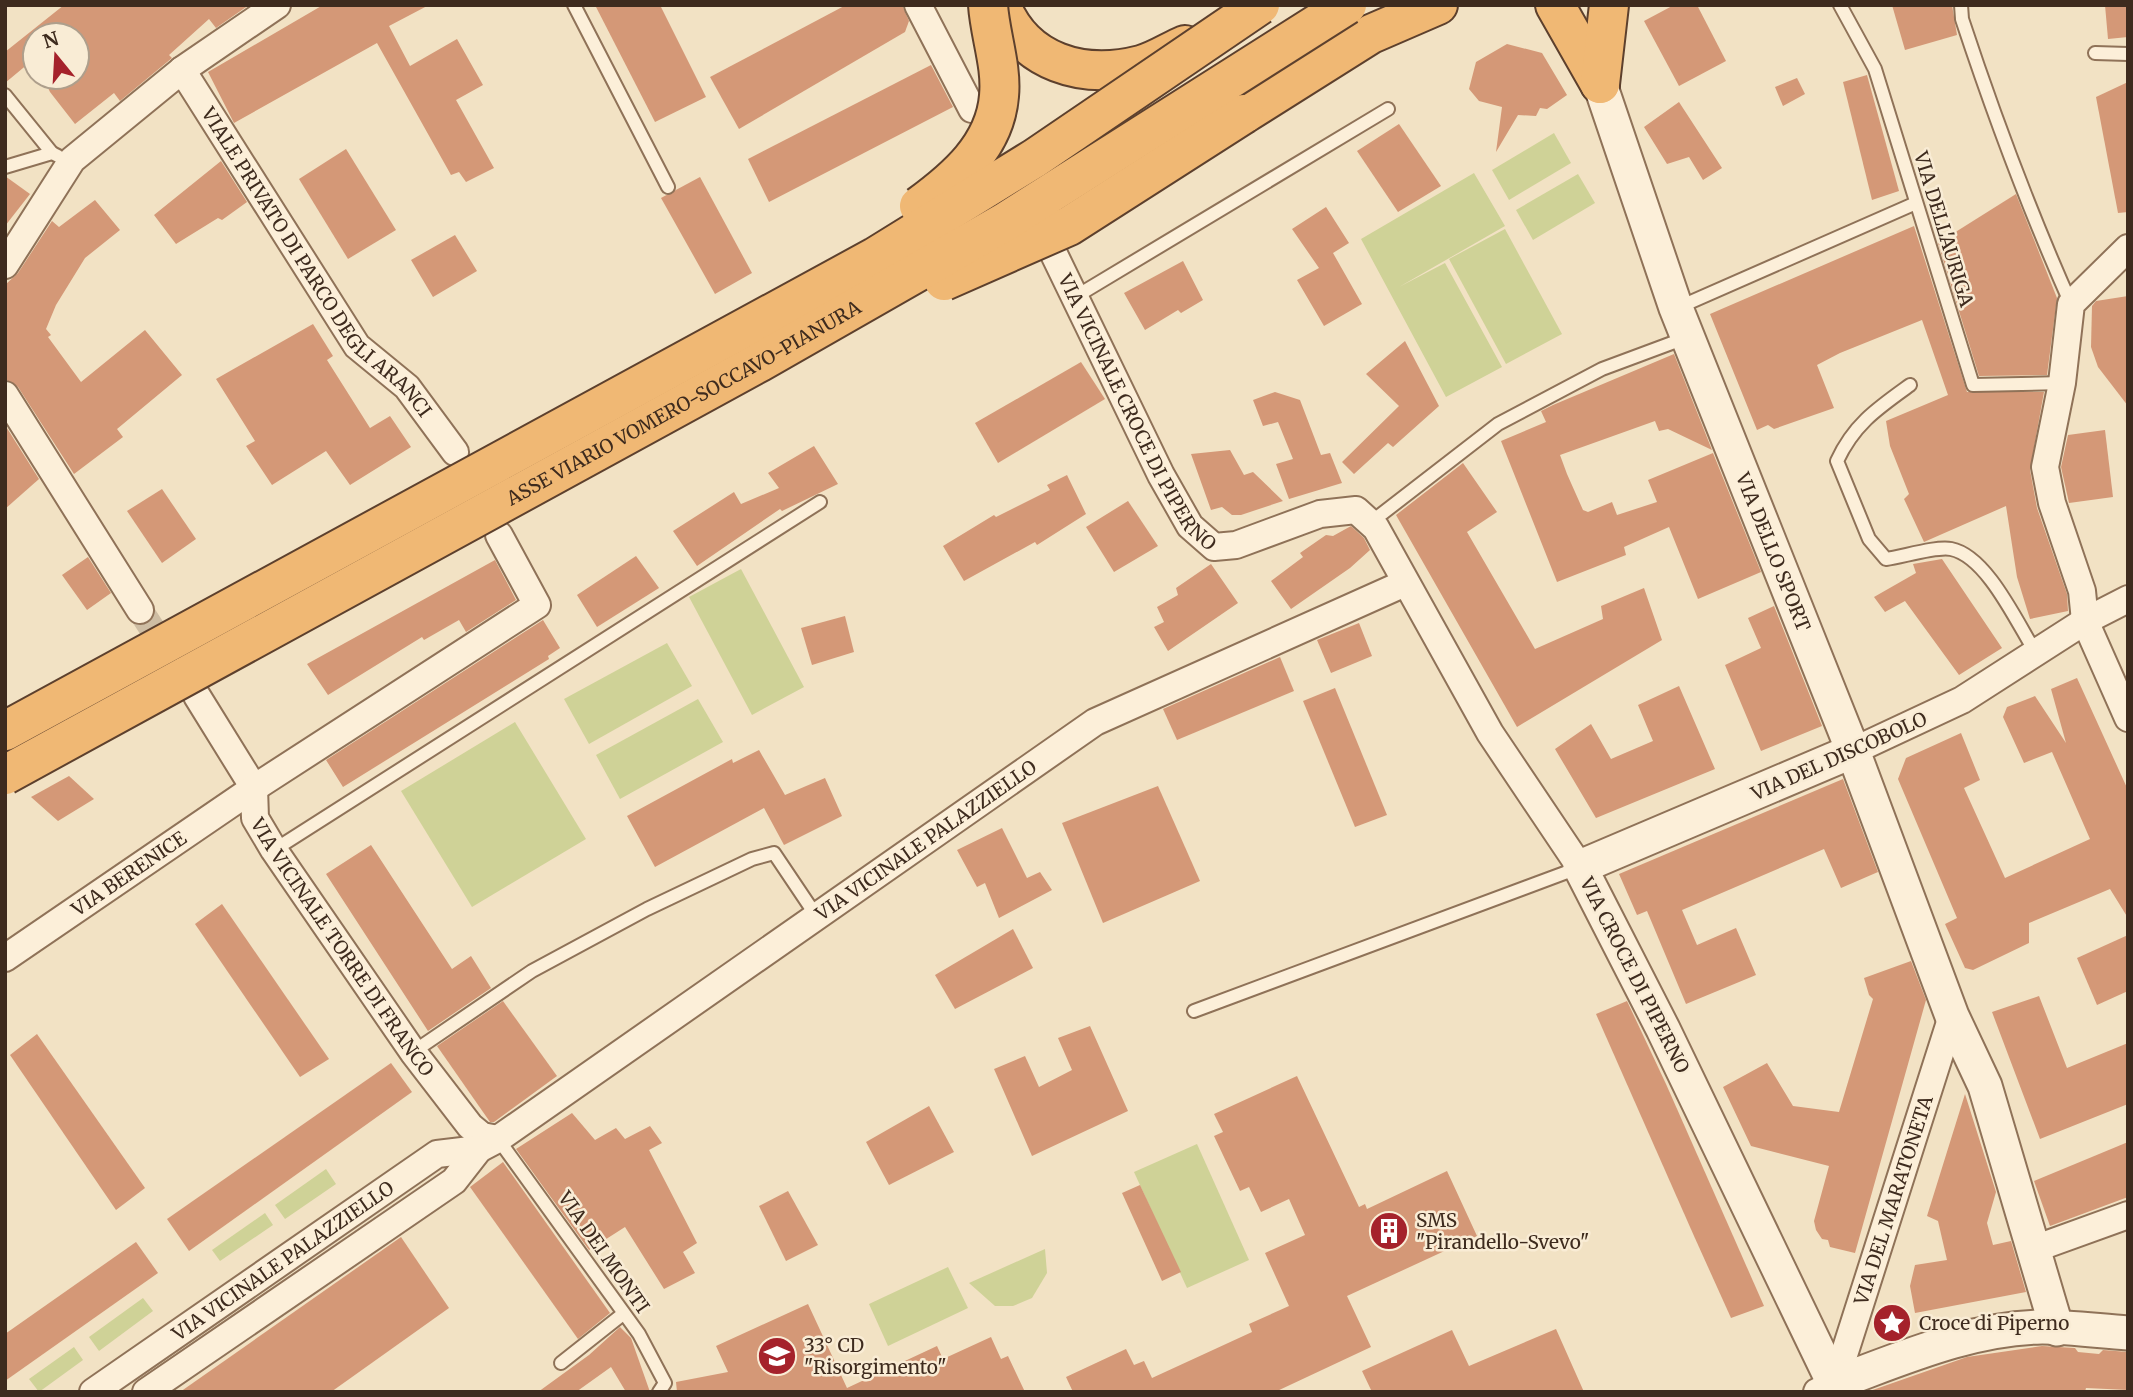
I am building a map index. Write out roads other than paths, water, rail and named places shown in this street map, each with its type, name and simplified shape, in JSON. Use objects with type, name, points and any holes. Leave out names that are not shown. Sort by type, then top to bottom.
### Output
[{"type":"highway","points":[[769,313],[948,186],[970,163],[989,135],[999,97],[988,5]]},
{"type":"highway","points":[[1001,5],[1014,33],[1054,64],[1100,71],[1142,65],[1246,14]]},
{"type":"highway","name":"ASSE VIARIO VOMERO-SOCCAVO-PIANURA","points":[[5,775],[760,362],[1005,222],[1347,5]]},
{"type":"highway","points":[[760,362],[1069,226],[1371,34],[1438,5]]},
{"type":"highway","points":[[1600,84],[1609,5]]},
{"type":"highway","points":[[1552,7],[1600,84]]},
{"type":"highway","name":"ASSE VIARIO VOMERO-SOCCAVO-PIANURA","points":[[5,731],[875,257],[1024,166],[1246,14]]},
{"type":"street","points":[[5,265],[62,157],[182,69],[277,5]]},
{"type":"street","points":[[918,5],[972,109]]},
{"type":"street","name":"VIALE PRIVATO DI PARCO DEGLI ARANCI","points":[[182,69],[357,346],[407,387],[455,452]]},
{"type":"street","name":"VIA DELLO SPORT","points":[[1600,84],[1682,323],[1853,751],[1952,1016],[1984,1086],[2057,1329]]},
{"type":"street","name":"VIA VICINALE CROCE DI PIPERNO","points":[[1051,248],[1161,475],[1190,526],[1214,547],[1236,545],[1320,514],[1356,510],[1370,523]]},
{"type":"street","points":[[2128,248],[2071,304],[2062,383],[2045,467],[2052,503],[2082,591],[2085,621],[2128,718]]},
{"type":"street","points":[[8,406],[140,610]]},
{"type":"street","points":[[1370,523],[1405,583]]},
{"type":"street","points":[[254,788],[537,606],[499,535]]},
{"type":"street","name":"VIA CROCE DI PIPERNO","points":[[1405,583],[1490,733],[1580,867],[1830,1389]]},
{"type":"street","name":"VIA VICINALE PALAZZIELLO","points":[[146,1392],[454,1181],[489,1144],[1095,722],[1405,583]]},
{"type":"street","name":"VIA DEL DISCOBOLO","points":[[1580,867],[1853,751],[1962,700],[2085,621],[2128,599]]},
{"type":"street","name":"VIA VICINALE TORRE DI FRANCO","points":[[197,695],[254,788],[255,818],[274,850],[413,1052],[470,1126],[489,1144]]},
{"type":"street","name":"VIA BERENICE","points":[[5,958],[254,788]]},
{"type":"street","name":"VIA DEL MARATONETA","points":[[1830,1389],[1952,1016]]},
{"type":"street","name":"VIA VICINALE PALAZZIELLO","points":[[93,1392],[437,1154],[489,1144]]},
{"type":"street","points":[[2034,1249],[2128,1214]]},
{"type":"street","points":[[1830,1389],[1927,1350],[1981,1335],[2041,1327],[2128,1333]]},
{"type":"lane","points":[[574,5],[668,187]]},
{"type":"lane","name":"VIA DELL'AURIGA","points":[[1839,5],[1875,69],[1973,385],[2062,383]]},
{"type":"lane","points":[[1961,5],[1962,19],[1996,124],[2034,222],[2071,304]]},
{"type":"lane","points":[[2095,53],[2128,54]]},
{"type":"lane","points":[[5,95],[62,157]]},
{"type":"lane","points":[[1074,297],[1388,109]]},
{"type":"lane","points":[[5,167],[62,157]]},
{"type":"lane","points":[[1370,523],[1498,424],[1682,323],[1916,203]]},
{"type":"lane","points":[[1910,385],[1874,411],[1849,436],[1837,461],[1869,539],[1886,559],[1949,548],[1970,555],[1984,571],[2036,653]]},
{"type":"lane","points":[[274,850],[820,502]]},
{"type":"lane","points":[[413,1052],[532,971],[647,909],[752,859],[774,853],[817,917]]},
{"type":"lane","points":[[1195,1011],[1580,867]]},
{"type":"lane","name":"VIA DEI MONTI","points":[[489,1144],[639,1334],[666,1383],[659,1392]]},
{"type":"lane","points":[[561,1363],[623,1314]]},
{"type":"tunnel","points":[[140,610],[172,659]]},
{"type":"place","name":"SMS \"Pirandello-Svevo\"","points":[[1389,1231]]},
{"type":"place","name":"Croce di Piperno","points":[[1892,1323]]},
{"type":"place","name":"33° CD \"Risorgimento\"","points":[[777,1356]]}]
